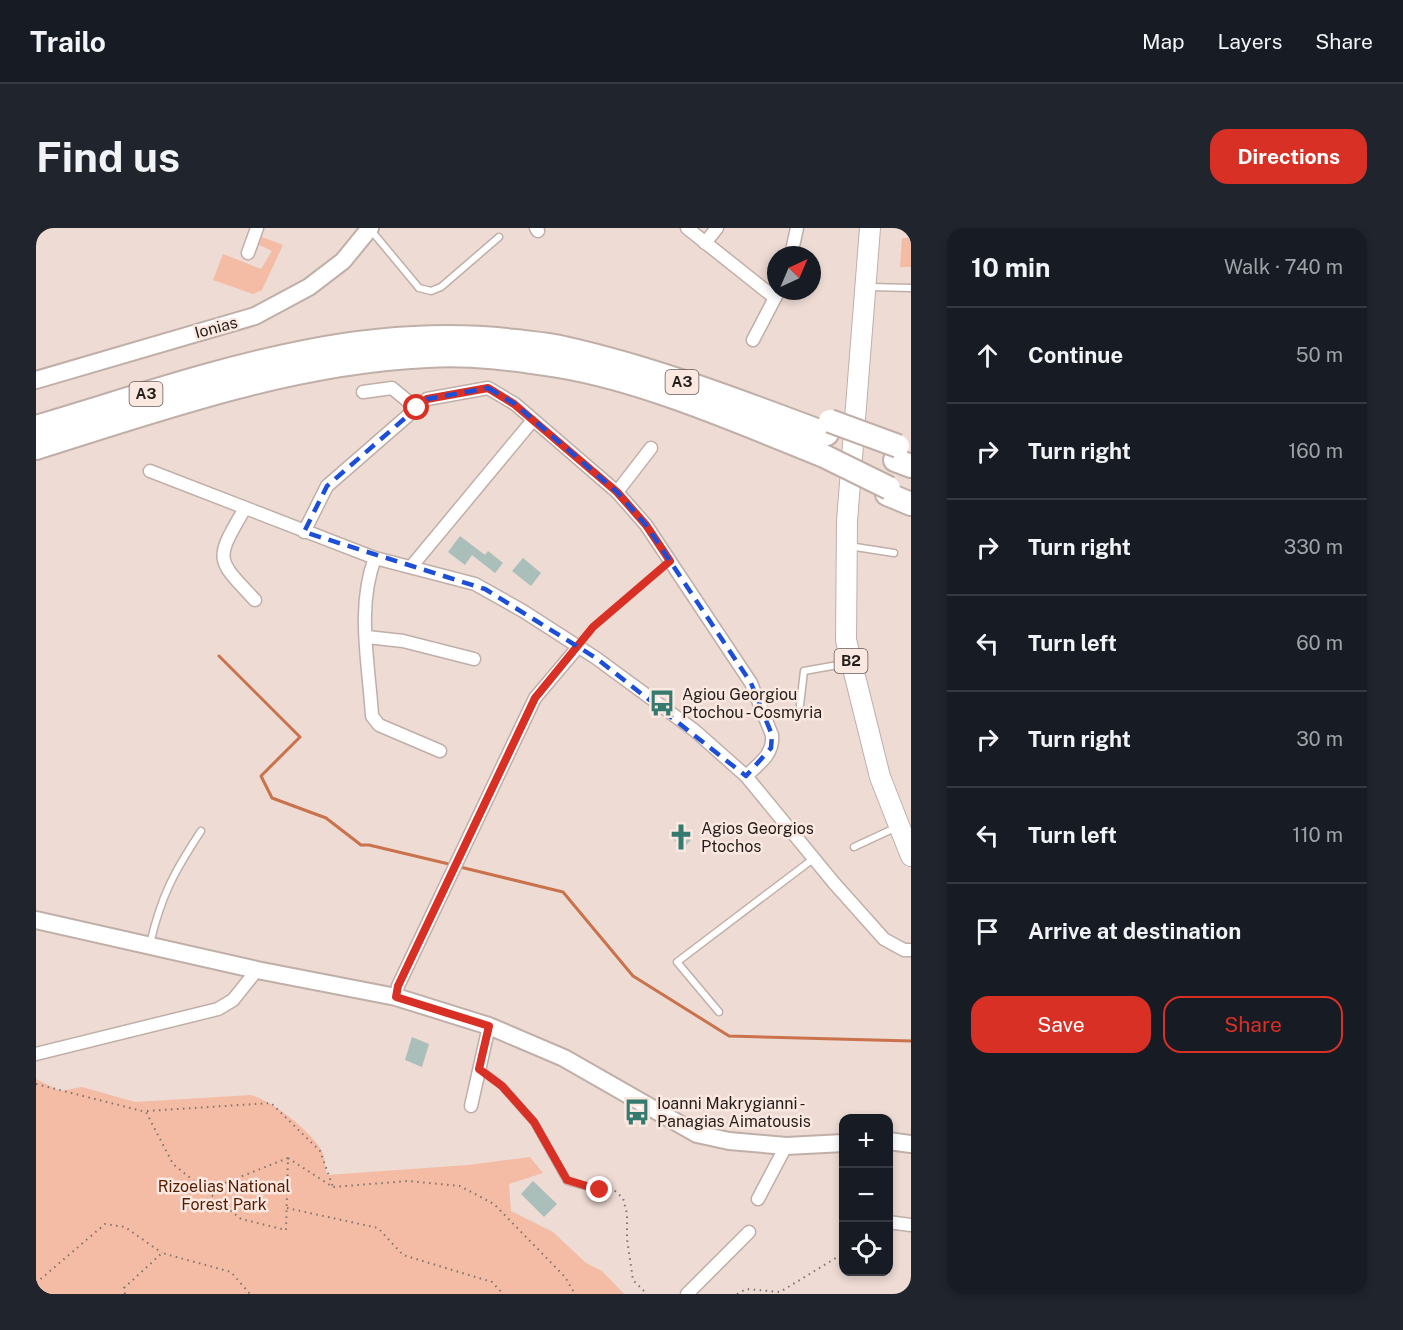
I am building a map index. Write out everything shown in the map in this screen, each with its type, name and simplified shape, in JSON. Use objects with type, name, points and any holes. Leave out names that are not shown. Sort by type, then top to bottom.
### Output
[{"type":"highway","name":"A3","points":[[36,448],[258,380],[396,348],[484,338],[562,347],[657,374],[825,445],[899,472]]},
{"type":"highway","name":"A3","points":[[36,427],[253,362],[340,345],[396,348]]},
{"type":"highway","points":[[396,348],[431,364],[489,366],[560,377],[825,445],[899,472],[911,498]]},
{"type":"highway","points":[[899,472],[911,504]]},
{"type":"main road","name":"Ionias","points":[[36,380],[255,316],[309,287],[343,261],[369,228]]},
{"type":"main road","name":"B2","points":[[870,228],[846,545],[846,640],[880,777],[911,856]]},
{"type":"main road","points":[[36,920],[257,970],[396,997],[489,1026],[564,1058],[697,1134],[729,1141],[786,1146],[839,1143]]},
{"type":"main road","points":[[893,1142],[911,1144]]},
{"type":"street","points":[[248,253],[257,228]]},
{"type":"street","points":[[687,228],[767,288]]},
{"type":"street","points":[[705,243],[717,228]]},
{"type":"street","points":[[793,246],[797,228]]},
{"type":"street","points":[[753,340],[774,300]]},
{"type":"street","points":[[363,392],[392,388],[417,408]]},
{"type":"street","points":[[304,532],[327,486],[427,399],[488,388],[514,404],[617,492],[646,525],[670,561],[751,683],[772,735],[773,742],[767,757],[746,776]]},
{"type":"street","points":[[411,567],[533,420]]},
{"type":"street","points":[[617,492],[651,448]]},
{"type":"street","points":[[150,471],[244,510],[375,558],[475,584],[578,646],[694,730],[746,776],[884,939],[904,950],[911,950]]},
{"type":"street","points":[[244,510],[226,541],[222,553],[223,563],[255,600]]},
{"type":"street","points":[[375,558],[365,589],[372,716],[380,725],[440,751]]},
{"type":"street","points":[[367,637],[403,641],[474,659]]},
{"type":"street","points":[[396,997],[398,986],[455,863],[535,698],[578,646]]},
{"type":"street","points":[[36,1054],[218,1009],[233,1000],[257,970]]},
{"type":"street","points":[[471,1107],[489,1026]]},
{"type":"street","points":[[758,1198],[786,1146]]},
{"type":"street","points":[[893,1223],[911,1225]]},
{"type":"street","points":[[687,1294],[749,1232]]},
{"type":"lane","points":[[369,228],[419,288],[431,291],[441,287],[499,237]]},
{"type":"lane","points":[[866,286],[911,288]]},
{"type":"lane","points":[[846,545],[894,553]]},
{"type":"lane","points":[[800,705],[804,671],[851,662]]},
{"type":"lane","points":[[854,847],[898,826]]},
{"type":"lane","points":[[150,944],[167,886],[201,831]]},
{"type":"lane","points":[[719,1012],[677,962],[814,858]]},
{"type":"lane","points":[[479,1069],[502,1086],[534,1122],[567,1180],[600,1190]]},
{"type":"path","points":[[578,646],[593,627],[670,561]]},
{"type":"path","points":[[36,1084],[146,1112],[271,1103],[320,1151],[333,1187]]},
{"type":"path","points":[[146,1112],[172,1164],[241,1219],[286,1230],[288,1158]]},
{"type":"path","points":[[207,1190],[288,1158]]},
{"type":"path","points":[[288,1158],[333,1187],[408,1181],[460,1186],[494,1204],[565,1277],[575,1294]]},
{"type":"path","points":[[600,1190],[614,1190],[623,1198],[627,1214],[627,1239],[633,1280],[648,1294]]},
{"type":"path","points":[[287,1208],[378,1228],[404,1255],[492,1282],[503,1294]]},
{"type":"path","points":[[37,1294],[36,1284],[105,1224],[125,1227],[162,1253],[231,1272],[250,1294]]},
{"type":"path","points":[[125,1294],[124,1288],[162,1253]]},
{"type":"path","points":[[737,1294],[746,1289],[780,1292],[839,1256]]},
{"type":"highlighted area","points":[[488,388],[515,404],[617,492],[646,525],[751,683],[772,735],[771,748],[746,776],[596,658],[485,589],[304,532],[327,486],[427,399]]},
{"type":"green space","points":[[262,237],[283,245],[262,290],[253,294],[213,280],[223,254],[261,269],[272,251],[257,244]]},
{"type":"green space","points":[[902,238],[911,238],[911,267],[900,267]]},
{"type":"green space","name":"Rizoelias National Forest Park","points":[[36,1079],[60,1091],[82,1087],[135,1102],[251,1095],[279,1110],[307,1132],[322,1151],[327,1175],[468,1165],[530,1157],[543,1173],[509,1184],[511,1211],[553,1232],[586,1263],[602,1271],[624,1294],[36,1294]]},
{"type":"building","points":[[460,536],[485,555],[488,551],[503,563],[495,573],[472,555],[465,565],[448,552]]},
{"type":"building","points":[[523,558],[541,573],[531,586],[512,571]]},
{"type":"building","name":"Agios Georgios Ptochos","points":[[679,826],[691,840],[682,849],[670,835]]},
{"type":"building","points":[[412,1037],[429,1044],[422,1067],[405,1060]]},
{"type":"building","points":[[533,1181],[557,1204],[544,1217],[521,1194]]},
{"type":"waterway","points":[[219,656],[300,737],[261,776],[272,798],[326,818],[361,845],[453,865]]},
{"type":"waterway","points":[[460,867],[563,892],[633,976],[729,1036],[911,1041]]},
{"type":"place","name":"Agiou Georgiou Ptochou - Cosmyria","points":[[662,703]]},
{"type":"place","name":"Agios Georgios Ptochos","points":[[681,837]]},
{"type":"place","name":"Ioanni Makrygianni - Panagias Aimatousis","points":[[637,1112]]},
{"type":"route","points":[[417,408],[427,399],[488,388],[514,404],[617,492],[646,525],[670,561],[593,627],[535,698],[476,818],[398,986],[396,997],[489,1026],[479,1069],[502,1086],[534,1122],[560,1172],[567,1180],[600,1190]]}]
